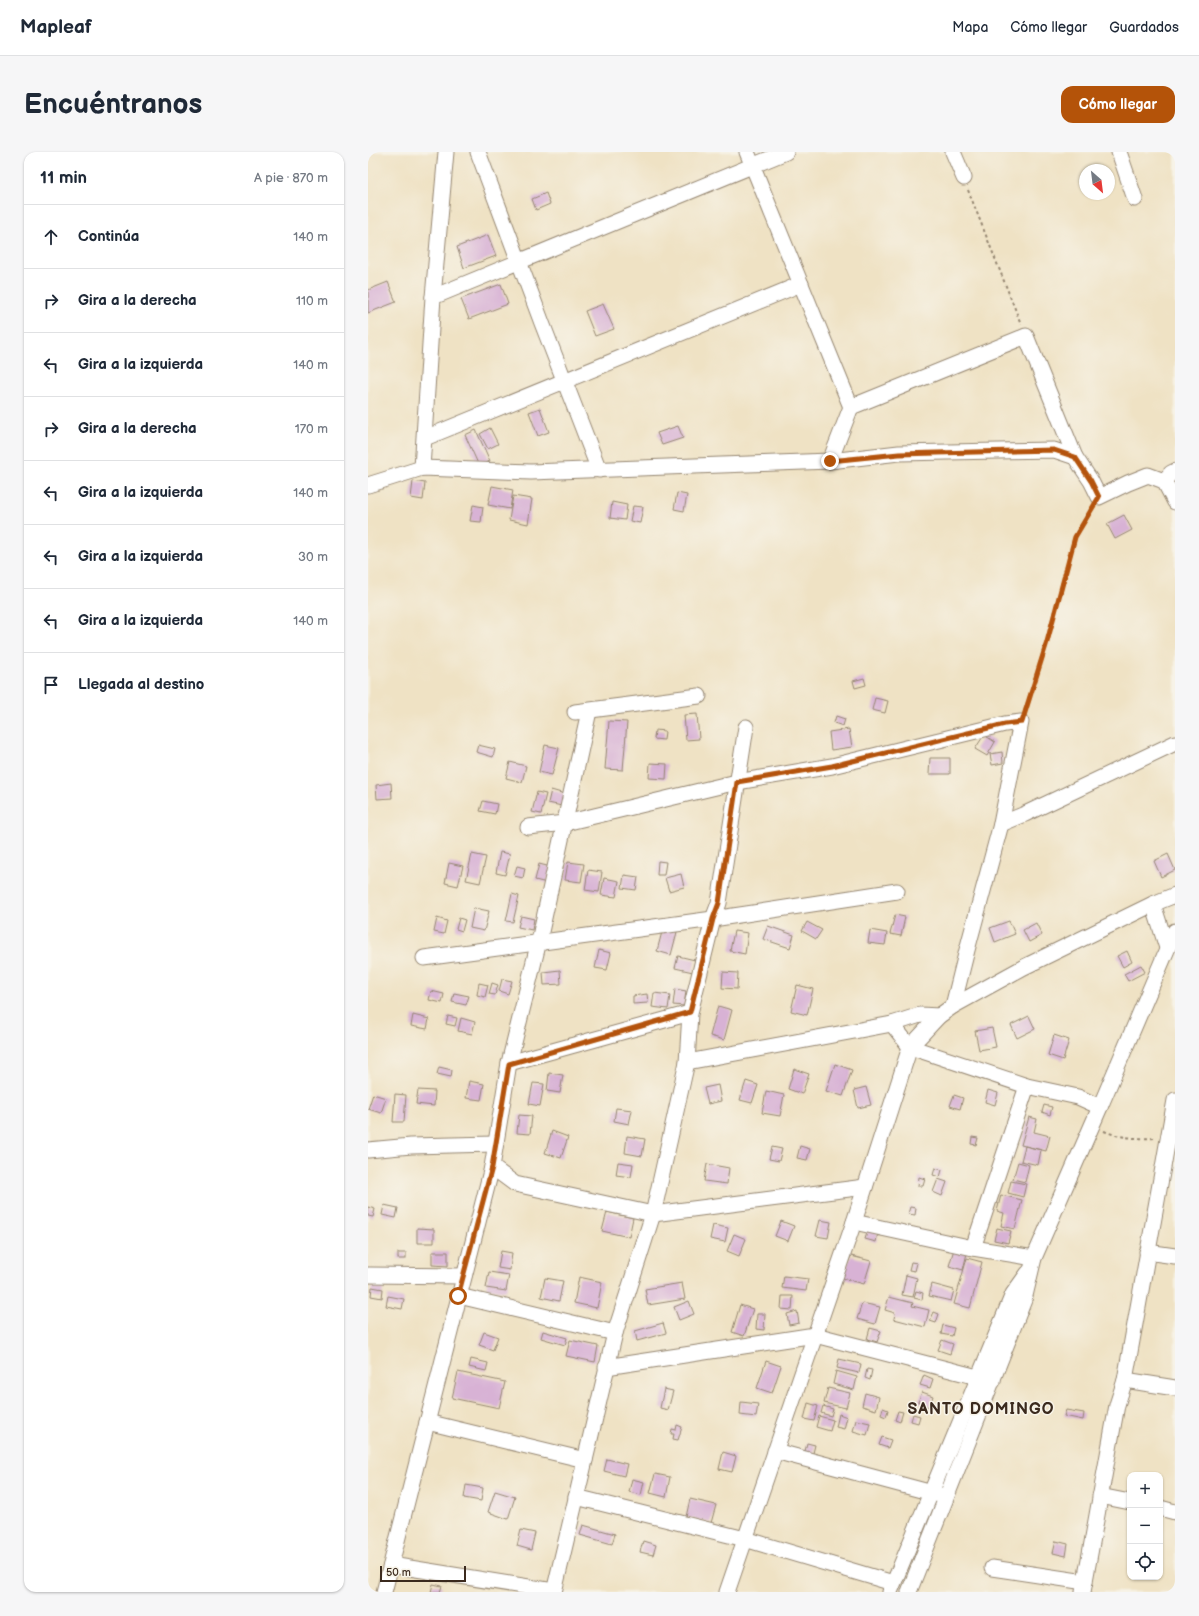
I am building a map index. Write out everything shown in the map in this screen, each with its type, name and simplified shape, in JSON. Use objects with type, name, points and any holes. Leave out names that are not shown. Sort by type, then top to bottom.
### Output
[{"type":"street","points":[[422,468],[446,152]]},
{"type":"street","points":[[478,152],[518,262],[599,470]]},
{"type":"street","points":[[434,297],[518,262],[749,159],[786,152]]},
{"type":"street","points":[[953,152],[964,178]]},
{"type":"street","points":[[1119,152],[1135,199]]},
{"type":"street","points":[[749,159],[851,407],[830,461]]},
{"type":"street","points":[[425,438],[801,284]]},
{"type":"street","points":[[851,407],[1026,336],[1075,457],[1091,481],[1099,497],[1148,475],[1170,476],[1175,502]]},
{"type":"street","points":[[368,485],[422,468],[531,472],[830,461],[899,454],[1054,450],[1075,457]]},
{"type":"street","points":[[384,1592],[492,1167],[494,1144],[509,1064],[539,941],[565,823],[582,711],[699,696]]},
{"type":"street","points":[[528,827],[565,823],[737,782],[832,766],[1005,724],[1022,722],[1001,824],[953,1006]]},
{"type":"street","points":[[391,1565],[554,1591],[606,1367],[615,1333],[653,1214],[687,1062],[690,1012],[713,919],[719,903],[746,727]]},
{"type":"street","points":[[1001,824],[1175,743]]},
{"type":"street","points":[[424,958],[539,941],[713,919],[897,891]]},
{"type":"street","points":[[727,1592],[854,1222],[910,1047],[939,1016],[953,1006],[1024,967],[1175,894]]},
{"type":"street","points":[[1153,904],[1167,948]]},
{"type":"street","points":[[576,1497],[745,1539],[892,1588],[1013,1294],[1032,1264],[1175,930]]},
{"type":"street","points":[[509,1064],[690,1012]]},
{"type":"street","points":[[687,1062],[892,1024],[920,1015],[939,1016]]},
{"type":"street","points":[[892,1024],[910,1047],[1027,1086],[1078,1097],[1100,1107]]},
{"type":"street","points":[[973,1248],[1027,1086]]},
{"type":"street","points":[[992,1568],[1084,1587],[1117,1405],[1126,1380],[1147,1252],[1171,1130],[1175,1100]]},
{"type":"street","points":[[368,1150],[411,1146],[494,1144]]},
{"type":"street","points":[[492,1167],[515,1184],[653,1214],[865,1187]]},
{"type":"street","points":[[854,1222],[973,1248],[1032,1264]]},
{"type":"street","points":[[1147,1252],[1175,1256]]},
{"type":"street","points":[[909,1592],[1024,1300],[1032,1264]]},
{"type":"street","points":[[368,1276],[464,1276]]},
{"type":"street","points":[[458,1296],[615,1333]]},
{"type":"street","points":[[606,1367],[815,1335],[993,1381]]},
{"type":"street","points":[[1126,1380],[1175,1388]]},
{"type":"street","points":[[427,1422],[585,1460]]},
{"type":"street","points":[[775,1451],[946,1497]]},
{"type":"street","points":[[1100,1496],[1127,1501]]},
{"type":"street","points":[[1163,1509],[1175,1512]]},
{"type":"path","points":[[964,178],[1026,336]]},
{"type":"path","points":[[1022,722],[1047,642],[1075,537],[1099,497]]},
{"type":"path","points":[[1092,1125],[1117,1136],[1139,1139],[1171,1130]]},
{"type":"building","points":[[546,193],[550,204],[536,210],[532,199]]},
{"type":"building","points":[[488,235],[496,256],[464,268],[457,247]]},
{"type":"building","points":[[388,282],[396,302],[368,313],[368,290]]},
{"type":"building","points":[[501,284],[508,304],[469,319],[461,299]]},
{"type":"building","points":[[603,304],[614,329],[595,336],[585,311]]},
{"type":"building","points":[[540,408],[549,432],[538,436],[529,412]]},
{"type":"building","points":[[678,426],[683,438],[662,445],[657,433]]},
{"type":"building","points":[[490,428],[498,444],[488,449],[480,434]]},
{"type":"building","points":[[476,430],[490,461],[479,466],[465,435]]},
{"type":"building","points":[[413,481],[425,483],[423,500],[411,498]]},
{"type":"building","points":[[492,486],[513,490],[510,509],[488,505]]},
{"type":"building","points":[[677,493],[687,495],[684,511],[674,509]]},
{"type":"building","points":[[513,496],[532,499],[528,524],[509,520]]},
{"type":"building","points":[[612,502],[627,505],[625,520],[610,518]]},
{"type":"building","points":[[473,505],[483,507],[481,522],[470,521]]},
{"type":"building","points":[[633,506],[643,507],[640,523],[630,521]]},
{"type":"building","points":[[1124,515],[1132,530],[1115,539],[1107,524]]},
{"type":"building","points":[[864,678],[866,685],[855,688],[853,681]]},
{"type":"building","points":[[875,698],[888,701],[885,713],[872,710]]},
{"type":"building","points":[[697,714],[699,739],[686,740],[684,715]]},
{"type":"building","points":[[836,716],[845,719],[843,726],[834,723]]},
{"type":"building","points":[[609,721],[627,722],[623,770],[605,769]]},
{"type":"building","points":[[849,729],[852,747],[831,750],[829,732]]},
{"type":"building","points":[[655,730],[665,731],[664,740],[654,739]]},
{"type":"building","points":[[984,735],[995,742],[987,756],[975,749]]},
{"type":"building","points":[[478,745],[495,749],[493,757],[476,752]]},
{"type":"building","points":[[545,745],[559,748],[552,775],[539,772]]},
{"type":"building","points":[[1002,752],[1003,763],[992,765],[990,754]]},
{"type":"building","points":[[930,758],[950,758],[950,774],[929,774]]},
{"type":"building","points":[[510,762],[526,766],[522,782],[506,778]]},
{"type":"building","points":[[650,763],[667,764],[666,779],[649,778]]},
{"type":"building","points":[[391,783],[392,798],[377,799],[376,785]]},
{"type":"building","points":[[551,790],[565,794],[562,806],[548,803]]},
{"type":"building","points":[[537,792],[546,794],[541,814],[532,812]]},
{"type":"building","points":[[483,801],[497,804],[495,814],[480,811]]},
{"type":"building","points":[[500,852],[510,854],[505,875],[496,873]]},
{"type":"building","points":[[472,854],[486,857],[480,883],[466,880]]},
{"type":"building","points":[[1168,854],[1175,870],[1161,877],[1154,861]]},
{"type":"building","points":[[658,861],[666,862],[664,875],[657,875]]},
{"type":"building","points":[[568,862],[584,864],[581,882],[565,880]]},
{"type":"building","points":[[449,863],[463,866],[458,886],[445,883]]},
{"type":"building","points":[[539,864],[551,867],[547,883],[535,880]]},
{"type":"building","points":[[517,866],[525,868],[523,878],[514,876]]},
{"type":"building","points":[[588,870],[602,872],[599,892],[585,890]]},
{"type":"building","points":[[681,874],[684,887],[669,891],[665,878]]},
{"type":"building","points":[[624,875],[638,877],[636,890],[622,888]]},
{"type":"building","points":[[604,878],[619,881],[616,897],[601,895]]},
{"type":"building","points":[[512,894],[519,896],[513,922],[506,921]]},
{"type":"building","points":[[474,908],[489,911],[484,931],[470,928]]},
{"type":"building","points":[[895,915],[905,917],[901,936],[890,934]]},
{"type":"building","points":[[521,916],[534,919],[532,930],[518,927]]},
{"type":"building","points":[[437,918],[447,921],[444,934],[434,932]]},
{"type":"building","points":[[459,918],[465,920],[462,931],[456,929]]},
{"type":"building","points":[[1009,921],[1015,934],[995,942],[990,928]]},
{"type":"building","points":[[807,922],[822,930],[816,939],[802,931]]},
{"type":"building","points":[[1036,923],[1042,935],[1029,942],[1023,930]]},
{"type":"building","points":[[768,926],[794,935],[790,948],[763,939]]},
{"type":"building","points":[[663,928],[677,932],[671,955],[657,951]]},
{"type":"building","points":[[870,930],[887,933],[885,945],[868,943]]},
{"type":"building","points":[[734,931],[748,933],[745,954],[730,951]]},
{"type":"building","points":[[599,950],[611,953],[607,970],[595,968]]},
{"type":"building","points":[[1127,951],[1132,962],[1123,967],[1117,956]]},
{"type":"building","points":[[678,956],[695,960],[693,972],[675,968]]},
{"type":"building","points":[[1141,965],[1145,972],[1128,981],[1124,974]]},
{"type":"building","points":[[560,970],[561,984],[544,985],[543,972]]},
{"type":"building","points":[[723,972],[738,973],[737,989],[722,988]]},
{"type":"building","points":[[502,979],[512,981],[508,994],[499,991]]},
{"type":"building","points":[[479,983],[488,985],[485,997],[477,995]]},
{"type":"building","points":[[492,983],[498,985],[495,995],[489,994]]},
{"type":"building","points":[[797,985],[813,989],[807,1015],[791,1011]]},
{"type":"building","points":[[675,989],[686,991],[684,1006],[673,1005]]},
{"type":"building","points":[[431,991],[444,994],[442,1003],[429,1000]]},
{"type":"building","points":[[454,993],[469,996],[466,1005],[452,1002]]},
{"type":"building","points":[[654,993],[670,995],[668,1009],[652,1007]]},
{"type":"building","points":[[647,994],[648,1003],[633,1004],[633,996]]},
{"type":"building","points":[[718,1006],[732,1010],[724,1040],[710,1036]]},
{"type":"building","points":[[413,1015],[429,1019],[427,1029],[411,1026]]},
{"type":"building","points":[[448,1016],[457,1018],[455,1026],[446,1024]]},
{"type":"building","points":[[1029,1016],[1035,1029],[1017,1038],[1011,1025]]},
{"type":"building","points":[[461,1018],[475,1022],[472,1034],[458,1031]]},
{"type":"building","points":[[992,1028],[996,1047],[979,1050],[975,1031]]},
{"type":"building","points":[[1054,1035],[1069,1040],[1063,1060],[1048,1055]]},
{"type":"building","points":[[835,1064],[852,1070],[843,1096],[826,1091]]},
{"type":"building","points":[[439,1067],[452,1070],[451,1077],[437,1074]]},
{"type":"building","points":[[794,1069],[809,1074],[802,1094],[788,1089]]},
{"type":"building","points":[[549,1073],[563,1075],[560,1093],[547,1091]]},
{"type":"building","points":[[469,1081],[484,1084],[481,1100],[466,1098]]},
{"type":"building","points":[[746,1081],[758,1085],[752,1103],[740,1100]]},
{"type":"building","points":[[533,1083],[544,1084],[540,1106],[529,1104]]},
{"type":"building","points":[[718,1085],[721,1101],[708,1104],[704,1088]]},
{"type":"building","points":[[866,1087],[871,1105],[858,1108],[854,1090]]},
{"type":"building","points":[[418,1090],[435,1091],[434,1106],[416,1104]]},
{"type":"building","points":[[988,1090],[998,1093],[995,1105],[985,1102]]},
{"type":"building","points":[[766,1091],[784,1095],[780,1116],[762,1113]]},
{"type":"building","points":[[373,1094],[386,1098],[381,1113],[368,1109]]},
{"type":"building","points":[[395,1094],[406,1095],[404,1122],[393,1122]]},
{"type":"building","points":[[954,1095],[963,1098],[960,1109],[950,1106]]},
{"type":"building","points":[[1044,1105],[1052,1107],[1050,1115],[1042,1112]]},
{"type":"building","points":[[616,1108],[632,1110],[629,1124],[614,1121]]},
{"type":"building","points":[[519,1115],[532,1116],[530,1134],[517,1133]]},
{"type":"building","points":[[1029,1117],[1037,1119],[1034,1132],[1050,1136],[1046,1151],[1021,1145]]},
{"type":"building","points":[[552,1131],[568,1137],[561,1158],[545,1153]]},
{"type":"building","points":[[627,1136],[645,1139],[642,1156],[625,1153]]},
{"type":"building","points":[[972,1137],[978,1138],[976,1145],[971,1144]]},
{"type":"building","points":[[800,1146],[810,1149],[807,1160],[797,1158]]},
{"type":"building","points":[[1025,1146],[1041,1150],[1038,1165],[1021,1161]]},
{"type":"building","points":[[772,1147],[782,1149],[779,1161],[769,1159]]},
{"type":"building","points":[[618,1162],[633,1164],[631,1177],[616,1175]]},
{"type":"building","points":[[1018,1162],[1029,1165],[1025,1182],[1013,1179]]},
{"type":"building","points":[[707,1164],[729,1168],[727,1184],[704,1181]]},
{"type":"building","points":[[935,1168],[942,1170],[940,1177],[933,1175]]},
{"type":"building","points":[[919,1177],[925,1179],[923,1186],[918,1186]]},
{"type":"building","points":[[938,1179],[947,1182],[942,1196],[933,1192]]},
{"type":"building","points":[[1011,1181],[1026,1184],[1023,1197],[1008,1193]]},
{"type":"building","points":[[1001,1195],[1022,1200],[1015,1229],[1001,1226],[1004,1213],[997,1211]]},
{"type":"building","points":[[384,1205],[398,1208],[396,1218],[382,1215]]},
{"type":"building","points":[[368,1207],[375,1209],[373,1217],[368,1216]]},
{"type":"building","points":[[910,1207],[916,1208],[915,1215],[908,1214]]},
{"type":"building","points":[[607,1212],[633,1218],[629,1237],[602,1231]]},
{"type":"building","points":[[820,1220],[831,1222],[828,1238],[816,1236]]},
{"type":"building","points":[[781,1221],[794,1226],[788,1241],[775,1236]]},
{"type":"building","points":[[713,1225],[728,1228],[725,1242],[710,1239]]},
{"type":"building","points":[[417,1228],[434,1229],[434,1243],[417,1243]]},
{"type":"building","points":[[997,1228],[1011,1231],[1008,1243],[994,1240]]},
{"type":"building","points":[[868,1230],[878,1233],[876,1242],[865,1239]]},
{"type":"building","points":[[734,1234],[746,1239],[739,1256],[727,1251]]},
{"type":"building","points":[[954,1249],[967,1253],[963,1270],[949,1266]]},
{"type":"building","points":[[501,1251],[512,1253],[510,1270],[498,1268]]},
{"type":"building","points":[[432,1252],[448,1252],[448,1266],[432,1265]]},
{"type":"building","points":[[398,1253],[406,1253],[406,1259],[398,1259]]},
{"type":"building","points":[[851,1256],[871,1261],[864,1284],[842,1278]]},
{"type":"building","points":[[967,1258],[982,1262],[970,1308],[954,1304]]},
{"type":"building","points":[[911,1262],[917,1263],[915,1271],[909,1270]]},
{"type":"building","points":[[489,1272],[509,1275],[506,1291],[486,1288]]},
{"type":"building","points":[[906,1275],[917,1278],[913,1297],[902,1295]]},
{"type":"building","points":[[784,1276],[808,1279],[806,1291],[782,1288]]},
{"type":"building","points":[[579,1277],[602,1282],[597,1308],[574,1303]]},
{"type":"building","points":[[545,1278],[563,1281],[559,1301],[541,1297]]},
{"type":"building","points":[[682,1283],[685,1299],[648,1305],[645,1289]]},
{"type":"building","points":[[932,1284],[954,1290],[951,1301],[929,1296]]},
{"type":"building","points":[[372,1287],[383,1289],[382,1298],[371,1296]]},
{"type":"building","points":[[916,1291],[923,1293],[922,1300],[914,1298]]},
{"type":"building","points":[[388,1296],[404,1299],[402,1309],[386,1306]]},
{"type":"building","points":[[782,1296],[793,1296],[792,1310],[781,1309]]},
{"type":"building","points":[[889,1297],[913,1303],[912,1306],[929,1310],[925,1327],[894,1319],[895,1313],[885,1310]]},
{"type":"building","points":[[689,1301],[694,1314],[679,1320],[674,1307]]},
{"type":"building","points":[[862,1303],[880,1307],[875,1324],[857,1319]]},
{"type":"building","points":[[740,1305],[753,1309],[744,1336],[732,1332]]},
{"type":"building","points":[[797,1311],[799,1323],[789,1325],[787,1314]]},
{"type":"building","points":[[934,1312],[939,1314],[936,1323],[930,1321]]},
{"type":"building","points":[[757,1314],[765,1314],[764,1330],[756,1329]]},
{"type":"building","points":[[663,1323],[666,1333],[637,1341],[635,1331]]},
{"type":"building","points":[[943,1325],[954,1328],[952,1336],[941,1334]]},
{"type":"building","points":[[870,1328],[881,1331],[877,1342],[867,1339]]},
{"type":"building","points":[[543,1331],[567,1338],[565,1345],[541,1338]]},
{"type":"building","points":[[484,1332],[498,1337],[493,1350],[479,1345]]},
{"type":"building","points":[[570,1340],[598,1346],[595,1362],[566,1356]]},
{"type":"building","points":[[942,1340],[953,1344],[950,1354],[938,1350]]},
{"type":"building","points":[[471,1359],[488,1363],[486,1371],[469,1367]]},
{"type":"building","points":[[839,1359],[861,1364],[859,1373],[837,1368]]},
{"type":"building","points":[[766,1361],[781,1366],[772,1393],[757,1388]]},
{"type":"building","points":[[867,1369],[872,1370],[870,1380],[865,1378]]},
{"type":"building","points":[[836,1371],[857,1377],[854,1390],[833,1384]]},
{"type":"building","points":[[458,1372],[505,1382],[499,1408],[452,1398]]},
{"type":"building","points":[[924,1375],[933,1379],[930,1388],[920,1385]]},
{"type":"building","points":[[828,1388],[850,1393],[846,1408],[824,1403]]},
{"type":"building","points":[[664,1389],[673,1391],[668,1410],[660,1408]]},
{"type":"building","points":[[922,1392],[933,1396],[929,1407],[918,1402]]},
{"type":"building","points":[[865,1393],[879,1397],[876,1410],[862,1406]]},
{"type":"building","points":[[741,1402],[758,1404],[756,1417],[740,1415]]},
{"type":"building","points":[[808,1403],[818,1406],[814,1421],[804,1419]]},
{"type":"building","points":[[823,1406],[833,1409],[831,1416],[821,1413]]},
{"type":"building","points":[[883,1408],[888,1410],[886,1417],[881,1415]]},
{"type":"building","points":[[1066,1410],[1084,1413],[1083,1420],[1064,1416]]},
{"type":"building","points":[[898,1411],[903,1412],[900,1422],[895,1420]]},
{"type":"building","points":[[839,1414],[847,1417],[844,1429],[836,1427]]},
{"type":"building","points":[[913,1414],[920,1416],[918,1423],[911,1421]]},
{"type":"building","points":[[819,1416],[833,1420],[830,1431],[816,1427]]},
{"type":"building","points":[[856,1420],[870,1423],[867,1435],[853,1431]]},
{"type":"building","points":[[677,1425],[682,1427],[678,1440],[673,1439],[674,1434],[671,1434],[672,1429],[676,1430]]},
{"type":"building","points":[[882,1437],[891,1440],[888,1448],[879,1445]]},
{"type":"building","points":[[807,1443],[815,1445],[812,1457],[804,1455]]},
{"type":"building","points":[[723,1452],[736,1456],[732,1472],[719,1469]]},
{"type":"building","points":[[607,1459],[627,1464],[624,1476],[604,1471]]},
{"type":"building","points":[[655,1474],[670,1477],[666,1497],[650,1493]]},
{"type":"building","points":[[632,1479],[644,1482],[641,1495],[629,1492]]},
{"type":"building","points":[[466,1485],[483,1488],[481,1501],[464,1498]]},
{"type":"building","points":[[495,1491],[515,1497],[508,1519],[488,1512]]},
{"type":"building","points":[[690,1499],[716,1505],[711,1523],[686,1517]]},
{"type":"building","points":[[583,1525],[615,1534],[612,1544],[580,1535]]},
{"type":"building","points":[[521,1530],[535,1533],[531,1550],[517,1546]]},
{"type":"building","points":[[643,1541],[656,1545],[653,1555],[640,1552]]},
{"type":"building","points":[[1056,1541],[1068,1544],[1066,1556],[1053,1553]]},
{"type":"building","points":[[433,1584],[442,1586],[440,1592],[431,1592]]},
{"type":"district","name":"SANTO DOMINGO","points":[[981,1409]]},
{"type":"route","points":[[458,1296],[492,1167],[494,1144],[509,1064],[690,1012],[713,919],[719,903],[737,782],[832,766],[1005,724],[1022,722],[1047,642],[1075,537],[1099,497],[1091,481],[1075,457],[1054,450],[899,454],[830,461]]}]
